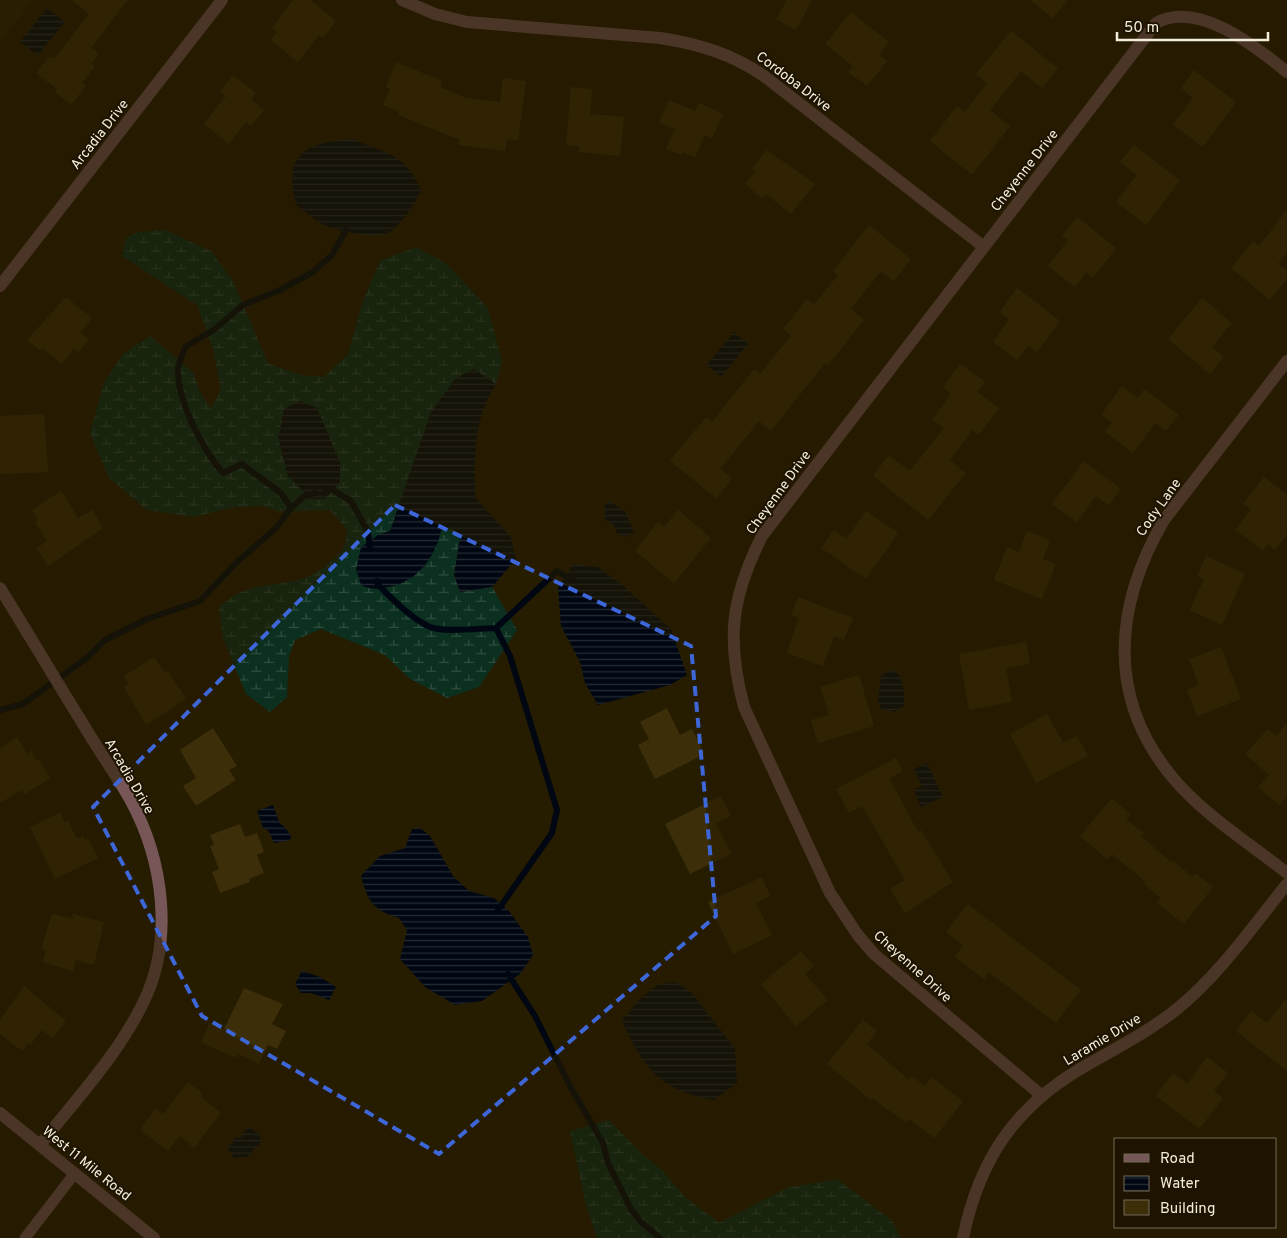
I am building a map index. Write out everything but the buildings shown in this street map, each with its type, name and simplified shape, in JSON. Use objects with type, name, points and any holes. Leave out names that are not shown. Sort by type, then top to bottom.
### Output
[{"type":"street","name":"Arcadia Drive","points":[[0,286],[222,0]]},
{"type":"street","name":"Cordoba Drive","points":[[402,0],[435,14],[467,22],[660,38],[691,43],[725,53],[764,76],[984,248]]},
{"type":"street","name":"Cheyenne Drive","points":[[1042,1094],[874,954],[842,914],[830,893],[751,724],[737,681],[733,647],[736,600],[746,568],[762,536],[1156,23],[1163,17],[1182,10],[1201,12],[1218,19],[1287,72]]},
{"type":"street","name":"Cody Lane","points":[[1287,362],[1164,520],[1147,548],[1128,605],[1123,661],[1128,689],[1139,721],[1156,755],[1174,778],[1198,802],[1287,873]]},
{"type":"street","name":"Arcadia Drive","points":[[0,588],[131,801],[149,842],[160,886],[161,906],[158,952],[153,979],[145,1000],[110,1057],[40,1145]]},
{"type":"street","name":"Laramie Drive","points":[[963,1238],[981,1178],[990,1158],[1007,1131],[1042,1094],[1178,1009],[1238,945],[1287,884]]},
{"type":"street","name":"West 11 Mile Road","points":[[0,1112],[154,1238]]},
{"type":"lane","points":[[24,1238],[75,1173]]},
{"type":"highlighted area","points":[[395,505],[691,646],[716,916],[439,1154],[202,1016],[93,807]]},
{"type":"shaded area","points":[[0,0],[33,0],[0,42]]},
{"type":"green space","points":[[165,230],[211,251],[233,281],[268,363],[300,375],[324,377],[348,354],[363,301],[380,261],[416,247],[446,263],[488,308],[502,361],[496,384],[474,369],[456,378],[431,412],[390,531],[378,535],[441,531],[451,527],[460,538],[454,575],[460,592],[492,587],[517,630],[479,687],[447,698],[410,679],[385,655],[321,629],[295,640],[289,656],[287,697],[270,712],[246,694],[223,638],[219,608],[232,597],[246,590],[288,582],[317,572],[342,551],[347,530],[330,510],[278,511],[264,506],[236,507],[192,517],[147,510],[109,478],[90,433],[104,383],[123,354],[150,336],[194,373],[199,390],[211,409],[221,389],[213,348],[197,305],[122,256],[126,238],[138,232]],"holes":[[[300,401],[317,408],[340,463]]]},
{"type":"green space","points":[[609,1120],[641,1153],[663,1171],[684,1196],[719,1223],[787,1188],[837,1179],[892,1221],[901,1238],[597,1238],[586,1205],[570,1131]]},
{"type":"water","points":[[47,8],[65,22],[38,55],[20,42]]},
{"type":"water","points":[[352,139],[385,152],[402,162],[416,179],[421,191],[402,220],[388,233],[364,235],[334,228],[320,223],[296,205],[293,173],[296,162],[302,154],[310,148],[322,144]]},
{"type":"water","points":[[734,332],[748,344],[721,377],[707,365]]},
{"type":"water","points":[[474,369],[496,384],[488,398],[479,425],[475,497],[511,537],[516,559],[492,587],[460,592],[454,575],[460,539],[451,527],[441,531],[429,560],[415,575],[398,585],[388,587],[377,589],[361,585],[356,569],[361,547],[378,535],[390,531],[431,412],[456,378]]},
{"type":"water","points":[[300,401],[317,408],[340,463],[340,482],[325,499],[311,499],[288,476],[278,438],[284,409]]},
{"type":"water","points":[[609,501],[625,511],[634,532],[625,537],[617,533],[613,524],[605,520],[605,504]]},
{"type":"water","points":[[573,564],[598,567],[621,584],[671,629],[687,675],[670,685],[598,705],[585,683],[580,662],[561,626],[558,588]]},
{"type":"water","points":[[889,671],[895,671],[898,674],[903,687],[904,706],[895,712],[881,709],[878,701],[881,676]]},
{"type":"water","points":[[927,763],[943,797],[921,807],[914,790],[922,786],[914,769]]},
{"type":"water","points":[[273,805],[280,824],[284,826],[291,836],[290,840],[274,843],[268,830],[263,828],[257,811]]},
{"type":"water","points":[[420,828],[430,836],[453,876],[469,891],[494,898],[509,911],[528,937],[533,955],[520,974],[482,1001],[455,1005],[425,987],[400,959],[407,930],[399,918],[377,908],[366,892],[361,876],[380,856],[405,848],[412,829]]},
{"type":"water","points":[[302,971],[320,977],[336,987],[329,1000],[311,993],[301,993],[295,984]]},
{"type":"water","points":[[676,982],[692,993],[735,1049],[737,1083],[714,1100],[695,1096],[680,1090],[667,1084],[656,1075],[638,1053],[622,1021],[639,1000],[657,985]]},
{"type":"water","points":[[250,1127],[260,1135],[261,1142],[247,1157],[234,1158],[229,1151],[228,1145],[232,1144],[235,1137],[241,1138],[245,1130]]},
{"type":"waterway","points":[[291,508],[281,493],[242,464],[223,473],[207,452],[193,424],[182,396],[178,369],[185,347],[215,329],[243,305],[280,290],[313,272],[332,255],[346,230]]},
{"type":"waterway","points":[[325,491],[331,489],[351,501],[368,532],[370,549]]},
{"type":"waterway","points":[[0,710],[23,704],[88,657],[105,640],[147,619],[200,601],[237,562],[276,528],[291,508],[303,497],[315,493]]},
{"type":"waterway","points":[[377,581],[378,585],[416,619],[436,629],[453,630],[496,628],[557,571],[573,580]]},
{"type":"waterway","points":[[496,628],[510,656],[557,810],[552,833],[498,910]]},
{"type":"waterway","points":[[508,974],[535,1016],[570,1086],[603,1143],[608,1163],[631,1209],[640,1221],[660,1238]]}]
